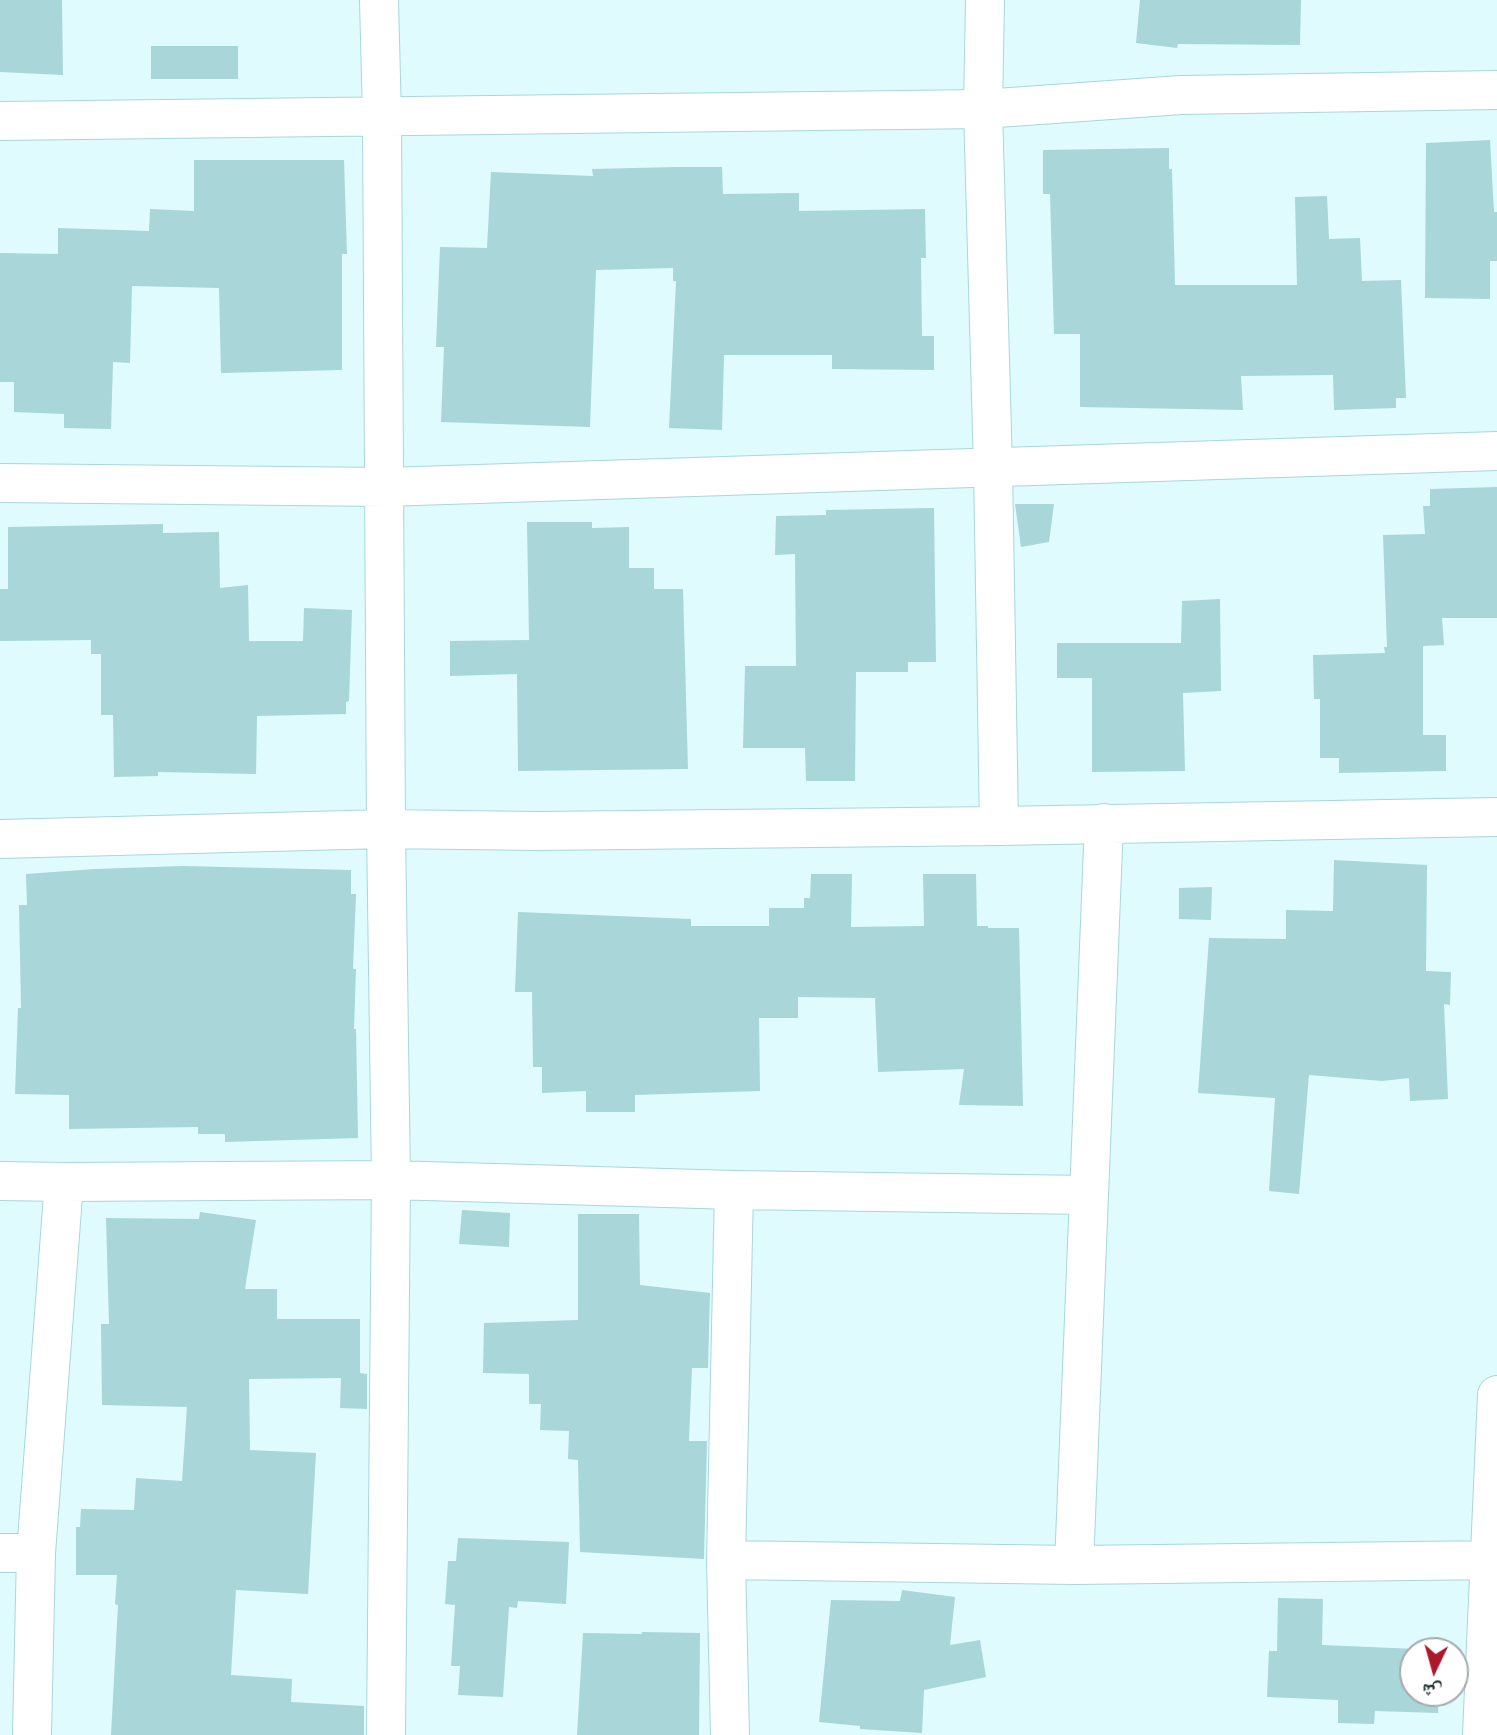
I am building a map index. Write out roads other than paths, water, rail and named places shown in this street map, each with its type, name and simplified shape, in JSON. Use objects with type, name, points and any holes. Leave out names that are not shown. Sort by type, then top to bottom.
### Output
[{"type":"street","points":[[379,0],[391,1180],[386,1735]]},
{"type":"street","points":[[985,0],[983,109],[999,826]]},
{"type":"street","points":[[0,121],[983,109],[1181,96],[1497,90]]},
{"type":"street","points":[[0,483],[385,487],[1497,451]]},
{"type":"street","points":[[0,839],[386,829],[537,831],[1497,817]]},
{"type":"street","points":[[1074,1565],[1104,823]]},
{"type":"street","points":[[0,1181],[391,1180],[734,1190],[1090,1195]]},
{"type":"street","points":[[32,1735],[18,1553],[64,1182]]},
{"type":"street","points":[[730,1735],[726,1560],[734,1190]]},
{"type":"street","points":[[1482,1735],[1493,1560],[1497,1395]]},
{"type":"street","points":[[726,1560],[1074,1565],[1493,1560]]}]
